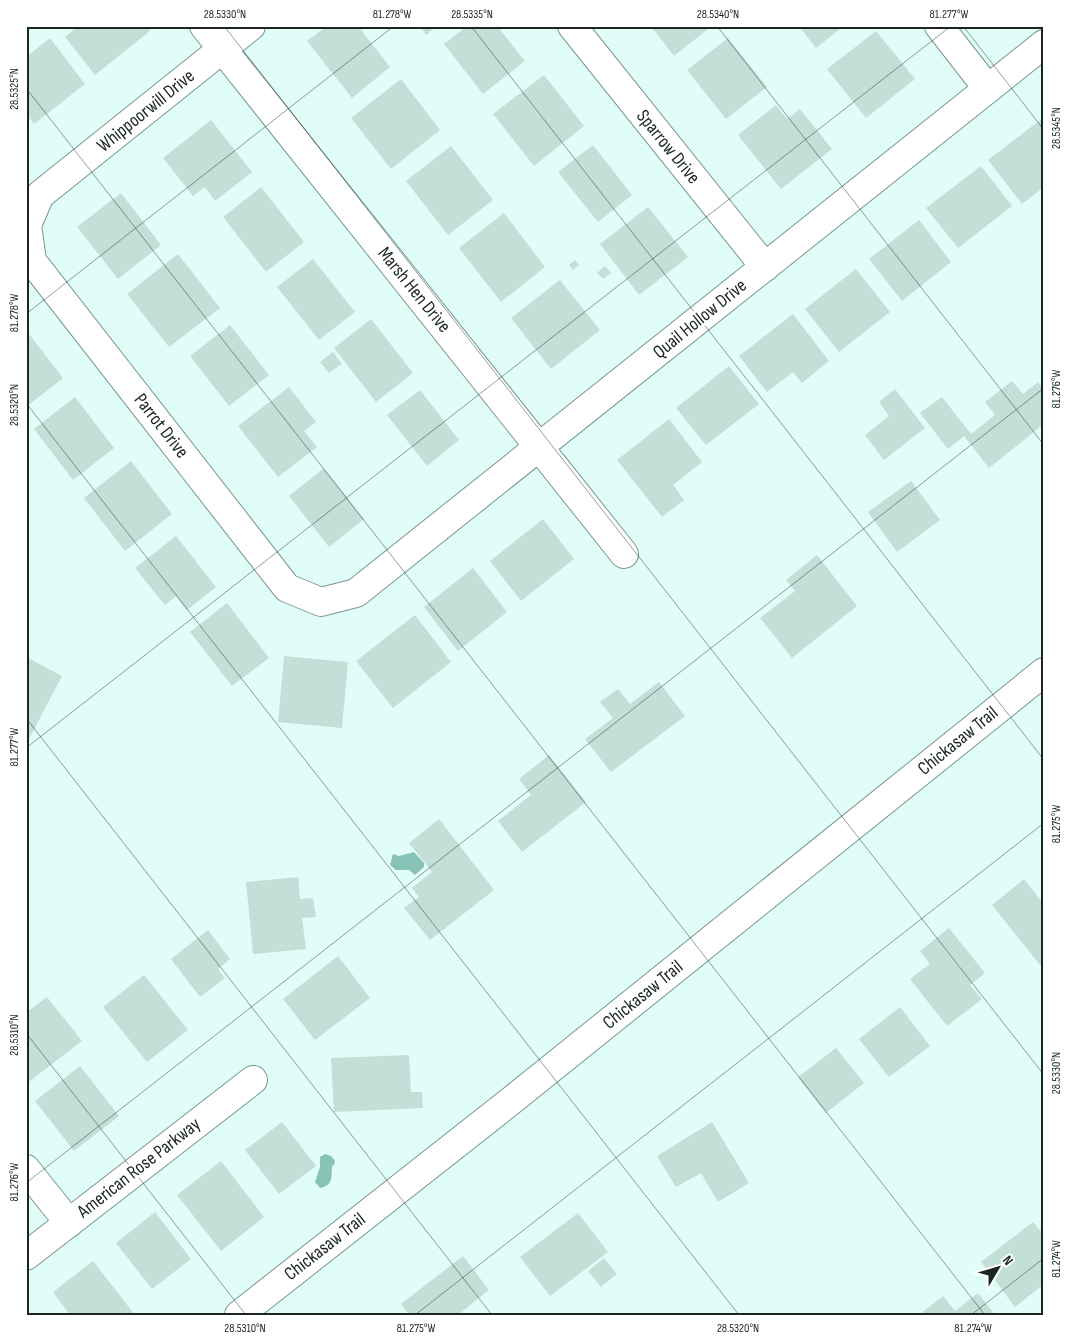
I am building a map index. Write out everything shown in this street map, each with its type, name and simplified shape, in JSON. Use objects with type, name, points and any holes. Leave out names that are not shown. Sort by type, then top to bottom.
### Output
[{"type":"street","name":"Marsh Hen Drive","points":[[204,26],[624,554]]},
{"type":"street","name":"Whippoorwill Drive","points":[[40,195],[251,26]]},
{"type":"street","name":"Sparrow Drive","points":[[572,26],[765,267]]},
{"type":"street","points":[[939,26],[988,89]]},
{"type":"street","name":"Quail Hollow Drive","points":[[356,593],[1044,44]]},
{"type":"street","name":"Parrot Drive","points":[[40,195],[27,224],[32,261],[287,588],[321,602],[356,593]]},
{"type":"street","name":"Chickasaw Trail","points":[[239,1315],[512,1100],[1044,672]]},
{"type":"street","name":"American Rose Parkway","points":[[26,1256],[252,1080]]},
{"type":"street","points":[[26,1169],[69,1223]]},
{"type":"shaded area","points":[[414,852],[424,863],[424,867],[415,875],[409,870],[396,870],[390,865],[393,854],[399,856]]},
{"type":"shaded area","points":[[325,1154],[331,1156],[335,1161],[332,1166],[330,1183],[320,1188],[315,1182],[320,1167],[320,1157]]},
{"type":"building","points":[[78,26],[147,26],[150,31],[95,75],[65,37]]},
{"type":"building","points":[[327,26],[358,26],[390,67],[352,98],[307,41]]},
{"type":"building","points":[[420,26],[437,26],[426,35]]},
{"type":"building","points":[[467,26],[497,26],[525,61],[483,94],[444,44]]},
{"type":"building","points":[[651,26],[712,26],[674,56]]},
{"type":"building","points":[[799,26],[844,26],[816,48]]},
{"type":"building","points":[[876,31],[915,79],[866,118],[827,69]]},
{"type":"building","points":[[50,38],[85,84],[34,124],[26,114],[26,57]]},
{"type":"building","points":[[728,38],[767,87],[726,119],[687,70]]},
{"type":"building","points":[[544,75],[584,126],[534,166],[493,114]]},
{"type":"building","points":[[401,79],[440,130],[391,169],[351,118]]},
{"type":"building","points":[[776,105],[787,119],[800,109],[832,149],[781,189],[738,135]]},
{"type":"building","points":[[1043,118],[1044,187],[1022,204],[988,160]]},
{"type":"building","points":[[211,120],[252,172],[215,201],[205,187],[193,196],[163,158]]},
{"type":"building","points":[[593,145],[632,195],[598,222],[558,172]]},
{"type":"building","points":[[451,146],[493,200],[448,235],[406,181]]},
{"type":"building","points":[[981,166],[1012,206],[958,248],[926,208]]},
{"type":"building","points":[[261,187],[304,242],[266,272],[223,217]]},
{"type":"building","points":[[121,193],[161,245],[118,279],[77,227]]},
{"type":"building","points":[[648,207],[688,257],[639,295],[600,244]]},
{"type":"building","points":[[504,213],[545,267],[501,302],[459,248]]},
{"type":"building","points":[[919,220],[951,262],[902,301],[869,259]]},
{"type":"building","points":[[178,254],[220,308],[169,347],[127,294]]},
{"type":"building","points":[[313,259],[355,312],[319,340],[277,287]]},
{"type":"building","points":[[575,260],[579,265],[573,270],[569,265]]},
{"type":"building","points":[[605,266],[611,273],[603,279],[597,273]]},
{"type":"building","points":[[856,269],[890,312],[839,352],[805,309]]},
{"type":"building","points":[[560,280],[600,330],[551,369],[511,318]]},
{"type":"building","points":[[793,314],[829,361],[802,383],[793,372],[767,392],[739,356]]},
{"type":"building","points":[[371,319],[413,373],[376,402],[334,348]]},
{"type":"building","points":[[230,325],[269,375],[229,406],[190,356]]},
{"type":"building","points":[[26,330],[63,378],[26,407]]},
{"type":"building","points":[[333,352],[342,364],[329,373],[320,362]]},
{"type":"building","points":[[729,366],[759,404],[706,445],[676,408]]},
{"type":"building","points":[[1012,381],[1023,394],[1038,382],[1044,389],[1044,424],[989,468],[964,436],[948,449],[920,413],[942,397],[971,434],[995,415],[985,402]]},
{"type":"building","points":[[289,387],[316,422],[304,431],[317,447],[278,477],[238,426]]},
{"type":"building","points":[[895,389],[925,428],[884,460],[865,435],[889,416],[879,402]]},
{"type":"building","points":[[420,390],[459,440],[427,466],[387,415]]},
{"type":"building","points":[[75,397],[114,448],[73,480],[34,429]]},
{"type":"building","points":[[669,419],[702,462],[673,485],[684,500],[662,517],[617,460]]},
{"type":"building","points":[[131,461],[172,514],[125,551],[84,498]]},
{"type":"building","points":[[324,468],[364,519],[329,547],[289,496]]},
{"type":"building","points":[[911,481],[940,520],[897,552],[868,512]]},
{"type":"building","points":[[543,519],[574,559],[521,601],[490,561]]},
{"type":"building","points":[[176,536],[216,587],[187,610],[176,596],[165,605],[135,568]]},
{"type":"building","points":[[817,555],[857,606],[792,658],[760,618],[795,591],[786,580]]},
{"type":"building","points":[[473,568],[507,612],[458,651],[424,607]]},
{"type":"building","points":[[227,603],[269,658],[232,686],[190,632]]},
{"type":"building","points":[[415,615],[451,662],[393,708],[356,661]]},
{"type":"building","points":[[284,656],[348,662],[342,728],[278,722]]},
{"type":"building","points":[[26,657],[62,676],[29,739],[26,737]]},
{"type":"building","points":[[659,682],[685,716],[611,772],[585,739],[613,718],[600,702],[618,689],[630,704]]},
{"type":"building","points":[[549,755],[586,802],[522,852],[498,821],[531,795],[519,779]]},
{"type":"building","points":[[439,819],[494,890],[430,940],[404,908],[419,897],[412,888],[432,872],[409,843]]},
{"type":"building","points":[[298,877],[300,899],[313,898],[316,917],[302,918],[306,949],[253,954],[246,882]]},
{"type":"building","points":[[1024,879],[1042,902],[1044,900],[1044,970],[992,905]]},
{"type":"building","points":[[949,928],[985,973],[970,985],[982,999],[947,1026],[910,979],[930,964],[920,951]]},
{"type":"building","points":[[208,930],[230,959],[218,969],[225,978],[200,997],[171,959]]},
{"type":"building","points":[[338,956],[370,998],[315,1040],[283,999]]},
{"type":"building","points":[[144,975],[188,1030],[147,1062],[103,1007]]},
{"type":"building","points":[[47,997],[82,1041],[26,1084],[26,1013]]},
{"type":"building","points":[[900,1007],[930,1046],[889,1077],[859,1039]]},
{"type":"building","points":[[836,1048],[864,1083],[826,1113],[798,1077]]},
{"type":"building","points":[[409,1055],[411,1092],[422,1092],[423,1108],[334,1112],[331,1058]]},
{"type":"building","points":[[80,1066],[119,1116],[74,1151],[35,1101]]},
{"type":"building","points":[[282,1122],[316,1166],[279,1194],[245,1150]]},
{"type":"building","points":[[712,1122],[749,1183],[718,1202],[701,1173],[676,1187],[657,1156]]},
{"type":"building","points":[[221,1161],[264,1217],[221,1251],[177,1195]]},
{"type":"building","points":[[155,1212],[191,1259],[152,1289],[116,1243]]},
{"type":"building","points":[[578,1213],[608,1252],[550,1296],[520,1257]]},
{"type":"building","points":[[1033,1222],[1044,1235],[1044,1284],[1015,1307],[981,1262]]},
{"type":"building","points":[[463,1256],[489,1290],[458,1315],[409,1315],[401,1304]]},
{"type":"building","points":[[604,1258],[617,1274],[601,1287],[588,1271]]},
{"type":"building","points":[[93,1261],[135,1315],[70,1315],[53,1292]]},
{"type":"building","points":[[978,1293],[995,1315],[919,1315],[943,1296],[955,1311]]}]
